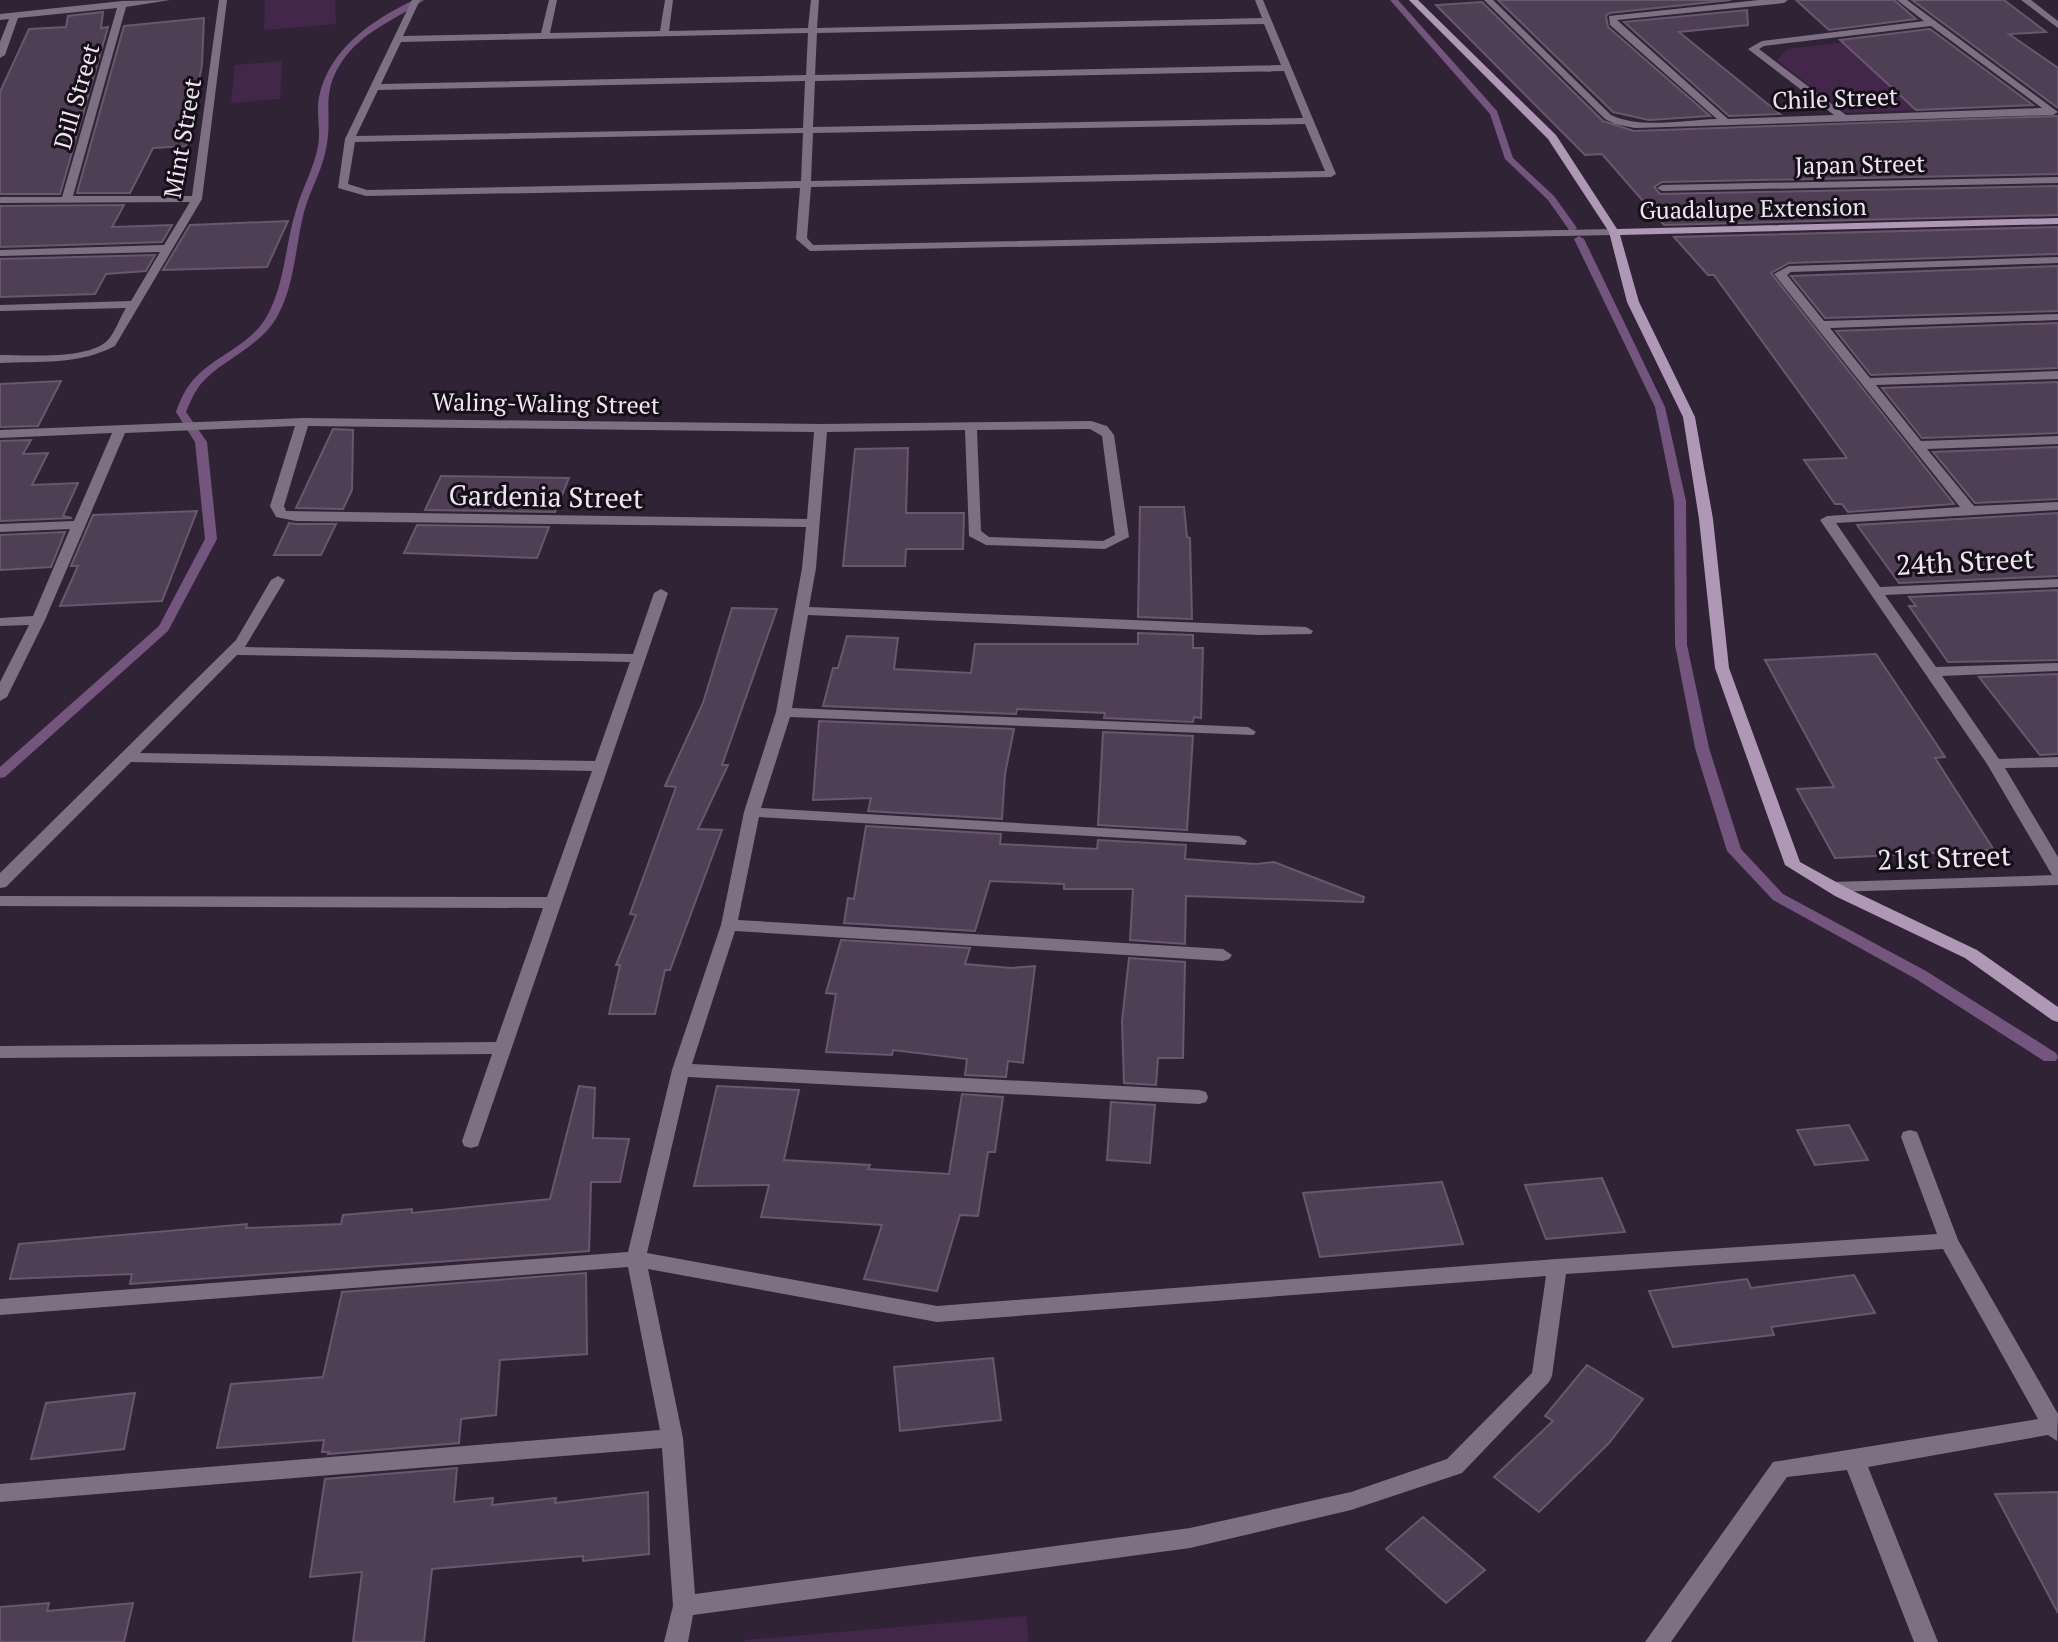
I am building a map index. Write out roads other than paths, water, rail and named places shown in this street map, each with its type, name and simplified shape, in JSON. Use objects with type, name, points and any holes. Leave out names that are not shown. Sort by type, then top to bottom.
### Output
[{"type":"street","points":[[0,17],[166,0]]},
{"type":"street","name":"Mint Street","points":[[0,359],[99,351],[111,343],[197,199],[223,0]]},
{"type":"street","points":[[416,0],[350,139],[342,186],[366,193],[1331,174],[1259,0]]},
{"type":"street","points":[[545,35],[553,0]]},
{"type":"street","points":[[664,33],[669,0]]},
{"type":"street","points":[[815,0],[809,79],[807,184],[801,239],[810,248],[1614,232],[1633,302],[1689,417],[1706,519],[1722,668],[1793,865],[1971,954],[2058,1016]]},
{"type":"street","name":"Guadalupe Extension","points":[[1413,0],[1552,137],[1614,232],[2058,221]]},
{"type":"street","name":"Chile Street","points":[[1488,0],[1608,117],[1618,122],[1635,125],[2055,113]]},
{"type":"street","points":[[1726,122],[1613,23],[1612,18],[1784,0]]},
{"type":"street","points":[[1901,0],[2055,113]]},
{"type":"street","points":[[2025,0],[2058,25]]},
{"type":"street","name":"Dill Street","points":[[67,198],[122,4]]},
{"type":"street","points":[[2045,14],[2058,14]]},
{"type":"street","points":[[0,55],[14,16]]},
{"type":"street","points":[[400,39],[1269,21]]},
{"type":"street","points":[[1844,118],[1753,49],[1762,44],[1933,23]]},
{"type":"street","points":[[375,87],[1288,68]]},
{"type":"street","points":[[350,139],[1309,121]]},
{"type":"street","name":"Japan Street","points":[[1662,188],[2058,180]]},
{"type":"street","points":[[0,200],[197,199]]},
{"type":"street","points":[[0,253],[168,248]]},
{"type":"street","points":[[1970,510],[1780,274],[1782,271],[2058,260]]},
{"type":"street","points":[[0,308],[135,304]]},
{"type":"street","points":[[1822,325],[2058,317]]},
{"type":"street","points":[[1868,382],[2058,375]]},
{"type":"street","name":"Waling-Waling Street","points":[[0,434],[303,422],[821,428],[971,426],[1097,427],[1108,435],[1122,537],[1105,545],[986,541],[978,537],[974,533],[971,426]]},
{"type":"street","name":"Gardenia Street","points":[[303,422],[277,506],[281,514],[296,517],[813,523]]},
{"type":"street","points":[[676,1642],[684,1606],[672,1438],[636,1259],[681,1070],[729,925],[752,812],[784,712],[803,611],[821,428]]},
{"type":"street","points":[[0,697],[38,620],[120,429]]},
{"type":"street","points":[[1919,445],[2058,440]]},
{"type":"street","points":[[2058,506],[1827,520],[1995,764],[2058,871]]},
{"type":"street","points":[[0,528],[78,525]]},
{"type":"street","points":[[0,883],[242,642],[278,580]]},
{"type":"street","name":"24th Street","points":[[1875,591],[2058,583]]},
{"type":"street","points":[[471,1141],[661,593]]},
{"type":"street","points":[[803,611],[1244,631],[1306,631]]},
{"type":"street","points":[[0,622],[38,620]]},
{"type":"street","points":[[233,651],[638,658]]},
{"type":"street","points":[[1931,672],[2058,667]]},
{"type":"street","points":[[784,712],[1248,732]]},
{"type":"street","points":[[126,757],[600,766]]},
{"type":"street","points":[[1995,764],[2058,762]]},
{"type":"street","points":[[752,812],[1239,841]]},
{"type":"street","name":"21st Street","points":[[1832,887],[2058,880]]},
{"type":"street","points":[[0,901],[553,903]]},
{"type":"street","points":[[729,925],[1223,955]]},
{"type":"street","points":[[0,1052],[503,1048]]},
{"type":"street","points":[[681,1070],[1199,1097]]},
{"type":"street","points":[[1657,1642],[1781,1469],[2056,1429],[1949,1241],[1910,1137]]},
{"type":"street","points":[[0,1307],[636,1259],[937,1314],[1949,1241]]},
{"type":"street","points":[[684,1606],[1190,1538],[1351,1501],[1454,1466],[1542,1376],[1557,1267]]},
{"type":"street","points":[[0,1493],[672,1438]]},
{"type":"street","points":[[1854,1460],[1926,1642]]},
{"type":"waterway","points":[[0,774],[164,628],[211,539],[201,442],[181,412],[188,394],[210,370],[261,333],[278,305],[301,207],[322,151],[323,100],[334,66],[372,27],[420,0]]},
{"type":"waterway","points":[[1394,0],[1494,113],[1509,159],[1551,198],[1572,228]]},
{"type":"waterway","points":[[1579,239],[1660,407],[1680,501],[1681,645],[1702,748],[1734,851],[1778,897],[1921,975],[2050,1057]]}]
